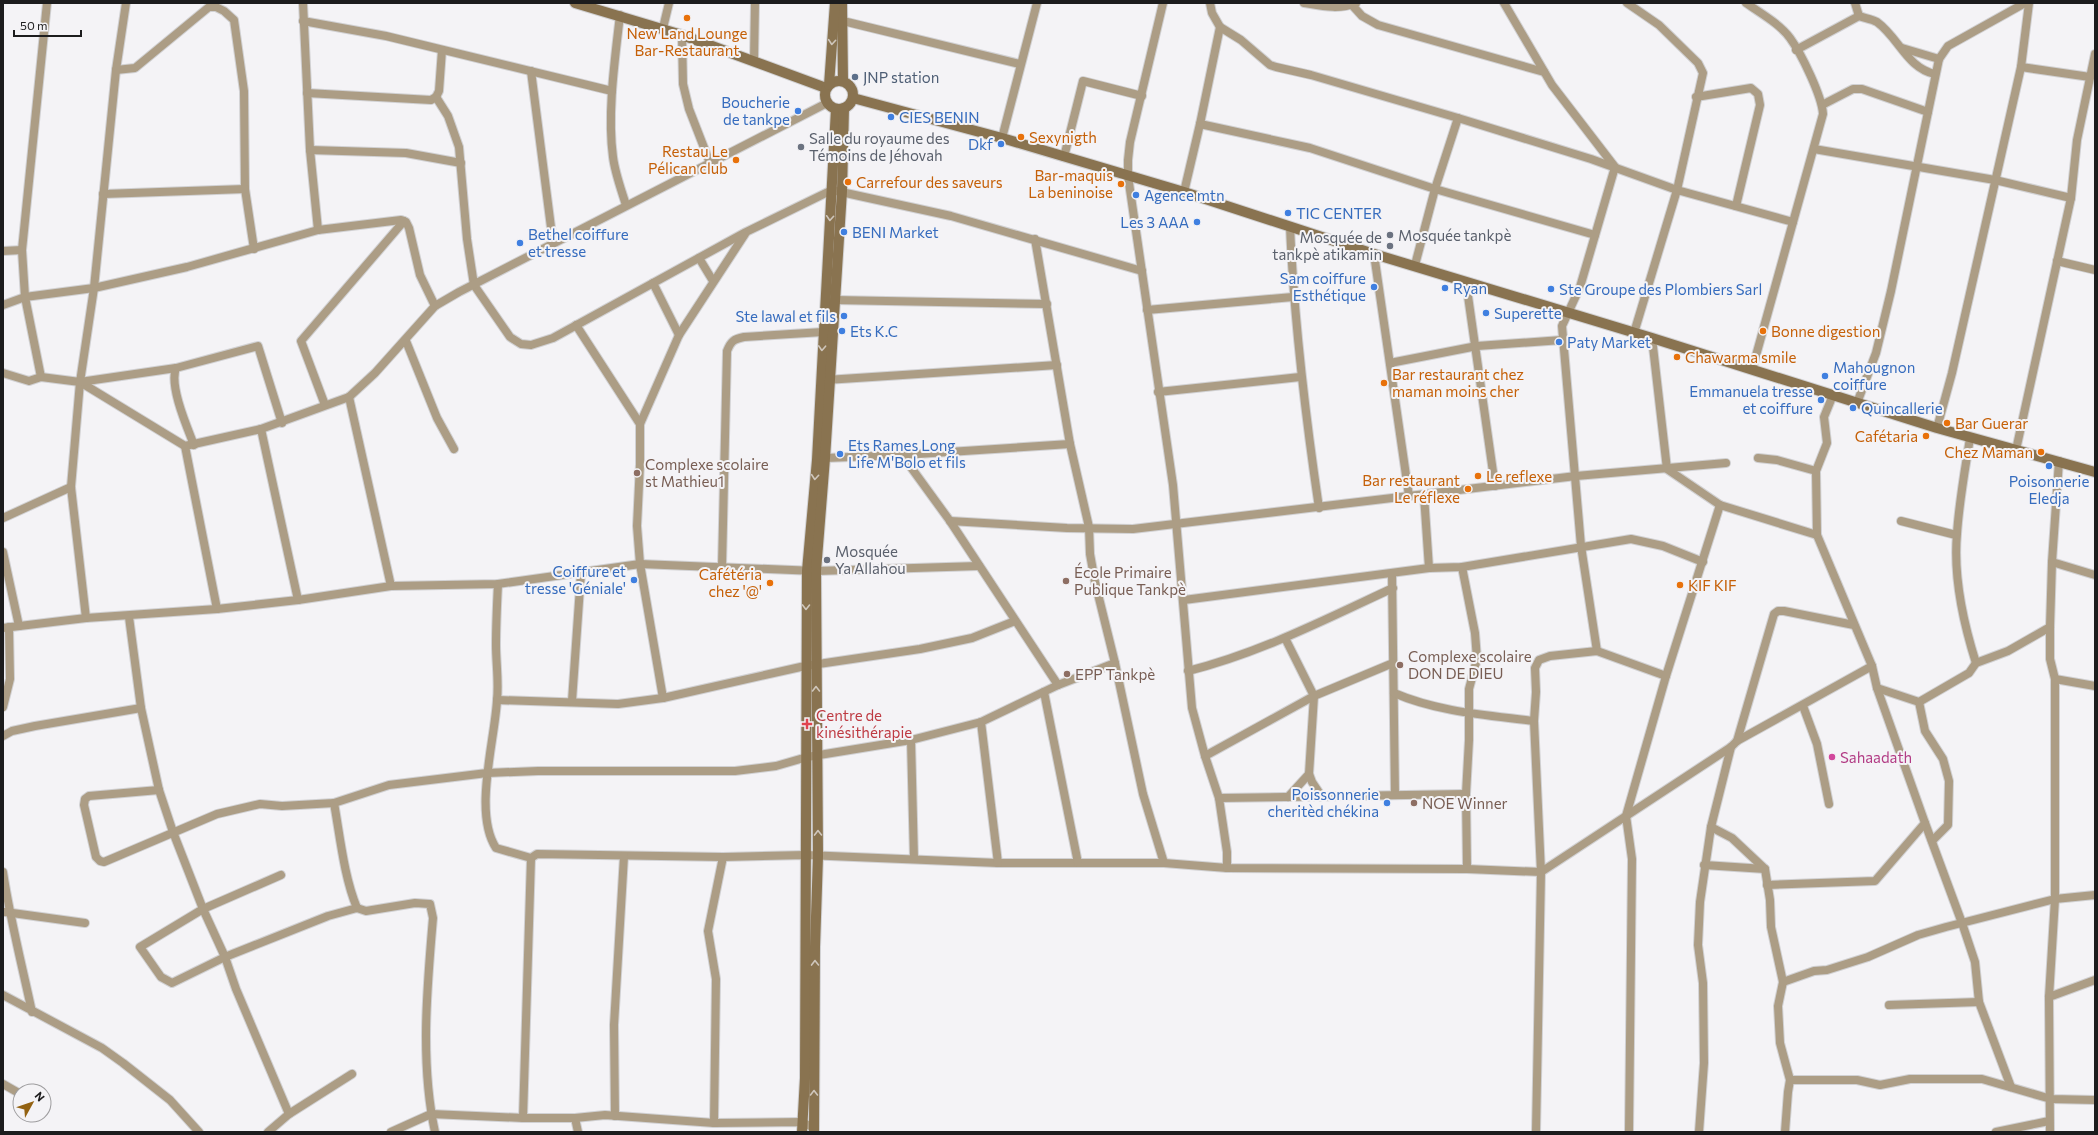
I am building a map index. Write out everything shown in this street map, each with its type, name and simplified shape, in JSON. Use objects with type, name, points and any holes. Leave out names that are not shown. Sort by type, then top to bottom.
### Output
[{"type":"main road","points":[[574,3],[598,6],[620,15],[663,28],[827,86]]},
{"type":"main road","points":[[827,86],[835,81],[843,81],[851,88],[853,98],[848,106],[840,109],[827,103],[824,93],[827,86],[835,3]]},
{"type":"main road","points":[[842,3],[844,21],[843,81]]},
{"type":"main road","points":[[853,98],[1002,138],[1184,192],[1374,254],[1415,265],[1568,314],[1652,338],[1937,428],[2095,472]]},
{"type":"main road","points":[[814,1130],[815,947],[818,856],[806,666],[817,460],[834,300],[840,109]]},
{"type":"main road","points":[[802,1127],[805,1078],[806,855],[816,666],[812,571],[825,458],[825,380],[823,332],[837,190]]},
{"type":"street","points":[[41,377],[25,297],[22,250],[47,3]]},
{"type":"street","points":[[86,618],[71,487],[80,382],[94,288],[116,70],[126,3]]},
{"type":"street","points":[[303,3],[310,150],[318,230]]},
{"type":"street","points":[[663,28],[669,3]]},
{"type":"street","points":[[754,61],[756,3]]},
{"type":"street","points":[[1002,138],[1037,3]]},
{"type":"street","points":[[1163,3],[1130,142],[1128,176],[1158,392],[1173,485],[1192,708],[1205,756],[1219,798],[1227,852],[1227,868]]},
{"type":"street","points":[[1210,3],[1212,13],[1220,27],[1241,40],[1270,65],[1310,75],[1458,118],[1615,167],[1677,190],[1793,222]]},
{"type":"street","points":[[1304,3],[1327,7],[1346,7],[1355,4],[1362,16],[1378,25],[1544,72]]},
{"type":"street","points":[[1504,3],[1544,72],[1615,167]]},
{"type":"street","points":[[1627,3],[1659,25],[1701,68],[1703,73],[1696,97],[1677,190],[1634,333]]},
{"type":"street","points":[[1746,3],[1789,37],[1822,105],[1823,114],[1752,370]]},
{"type":"street","points":[[1855,3],[1859,16]]},
{"type":"street","points":[[1857,403],[1876,353],[1917,168],[1939,59],[1948,46],[2025,3]]},
{"type":"street","points":[[1937,428],[1952,373],[2021,67],[2029,3]]},
{"type":"street","points":[[116,70],[135,68],[209,7],[216,7],[224,11],[234,20],[244,91],[245,189],[254,249]]},
{"type":"street","points":[[620,15],[612,91],[613,156],[626,204]]},
{"type":"street","points":[[1796,50],[1859,16],[1877,22],[1902,48],[1912,62],[1926,72],[1935,74]]},
{"type":"street","points":[[303,21],[342,27],[612,91]]},
{"type":"street","points":[[844,21],[1020,64]]},
{"type":"street","points":[[1184,192],[1220,27]]},
{"type":"street","points":[[682,35],[683,84],[689,109],[710,163]]},
{"type":"street","points":[[1902,48],[1939,59]]},
{"type":"street","points":[[307,93],[431,100],[436,97],[439,91],[442,50]]},
{"type":"street","points":[[2016,450],[2071,198],[2077,140],[2095,54]]},
{"type":"street","points":[[2021,67],[2090,77]]},
{"type":"street","points":[[531,71],[553,243]]},
{"type":"street","points":[[1064,157],[1083,81],[1142,96]]},
{"type":"street","points":[[1696,97],[1751,88],[1758,94],[1760,105],[1736,206]]},
{"type":"street","points":[[1822,105],[1853,89],[1862,90],[1928,112]]},
{"type":"street","points":[[436,97],[448,116],[456,133],[461,163],[474,285],[510,337],[521,344],[531,345],[542,342],[576,326],[746,232],[837,190],[951,216],[1142,271]]},
{"type":"street","points":[[80,382],[185,446],[282,423],[325,405],[349,397],[406,341],[435,306],[626,204],[827,103]]},
{"type":"street","points":[[1415,265],[1435,189],[1458,118]]},
{"type":"street","points":[[1200,124],[1310,148],[1435,189],[1595,234]]},
{"type":"street","points":[[1814,149],[1917,168],[1995,180],[2071,198]]},
{"type":"street","points":[[310,150],[406,153],[461,163]]},
{"type":"street","points":[[1597,650],[1581,546],[1576,476],[1562,340],[1562,326],[1580,287],[1615,167]]},
{"type":"street","points":[[103,194],[245,189]]},
{"type":"street","points":[[3,305],[25,297],[94,288],[187,267],[318,230],[404,221]]},
{"type":"street","points":[[404,221],[409,228],[420,275],[435,306]]},
{"type":"street","points":[[325,405],[301,341],[404,221]]},
{"type":"street","points":[[1290,226],[1293,297],[1300,377],[1319,508]]},
{"type":"street","points":[[663,698],[640,564],[637,526],[640,424],[679,335],[746,232]]},
{"type":"street","points":[[1035,239],[1070,444],[1089,528],[1090,554],[1095,582],[1115,663],[1143,794],[1164,863]]},
{"type":"street","points":[[3,251],[22,250]]},
{"type":"street","points":[[1374,254],[1409,496]]},
{"type":"street","points":[[699,258],[713,281]]},
{"type":"street","points":[[2057,261],[2095,270]]},
{"type":"street","points":[[1466,282],[1495,486]]},
{"type":"street","points":[[653,283],[679,335]]},
{"type":"street","points":[[1147,310],[1293,297]]},
{"type":"street","points":[[834,300],[1047,304]]},
{"type":"street","points":[[576,326],[640,424]]},
{"type":"street","points":[[722,567],[727,351],[730,343],[735,339],[744,337],[823,332]]},
{"type":"street","points":[[1652,338],[1667,469],[1720,505],[1817,535]]},
{"type":"street","points":[[1390,363],[1476,346],[1562,340]]},
{"type":"street","points":[[406,341],[437,418],[454,450]]},
{"type":"street","points":[[3,373],[30,381],[41,377],[80,382],[176,368],[258,346],[282,423]]},
{"type":"street","points":[[825,380],[1057,365]]},
{"type":"street","points":[[176,368],[174,377],[181,409],[194,445]]},
{"type":"street","points":[[1158,392],[1300,377]]},
{"type":"street","points":[[1833,395],[1824,417],[1827,443],[1816,471],[1817,535],[1872,666],[1878,688],[1975,962],[1979,1002],[2011,1087]]},
{"type":"street","points":[[349,397],[391,586]]},
{"type":"street","points":[[261,429],[298,600]]},
{"type":"street","points":[[1970,438],[1956,535],[1959,594],[1963,622],[1976,663]]},
{"type":"street","points":[[825,458],[902,455],[1070,444]]},
{"type":"street","points":[[185,446],[217,609]]},
{"type":"street","points":[[902,455],[950,521],[1058,685]]},
{"type":"street","points":[[1758,458],[1777,460],[1816,471]]},
{"type":"street","points":[[2050,1132],[2049,997],[2055,899],[2055,679],[2050,660],[2050,627],[2052,562],[2059,461]]},
{"type":"street","points":[[950,521],[1048,528],[1133,529],[1319,508],[1576,476],[1726,463]]},
{"type":"street","points":[[3,518],[71,487]]},
{"type":"street","points":[[1424,495],[1429,568]]},
{"type":"street","points":[[1629,1132],[1632,859],[1626,816],[1666,676],[1720,505]]},
{"type":"street","points":[[1901,521],[1956,535]]},
{"type":"street","points":[[1184,600],[1429,568],[1462,567],[1630,539],[1663,546],[1703,562]]},
{"type":"street","points":[[3,552],[20,626]]},
{"type":"street","points":[[2052,562],[2095,575]]},
{"type":"street","points":[[3,707],[10,679],[6,627],[86,618],[129,617],[217,609],[298,600],[391,586],[498,584],[640,564],[812,571],[979,566]]},
{"type":"street","points":[[1462,567],[1475,633],[1477,659],[1469,689],[1470,713],[1466,794],[1467,869]]},
{"type":"street","points":[[572,701],[581,573]]},
{"type":"street","points":[[1392,574],[1395,795]]},
{"type":"street","points":[[498,584],[496,645],[497,700],[487,773],[486,807],[491,840],[496,848],[531,858],[537,854],[723,857],[806,855],[998,863],[1164,863],[1227,868],[1467,869],[1541,872],[1734,744],[1872,666]]},
{"type":"street","points":[[1188,671],[1220,663],[1286,638],[1392,588]]},
{"type":"street","points":[[1699,1132],[1704,1063],[1703,983],[1698,945],[1700,902],[1704,865],[1711,827],[1734,744],[1774,614],[1778,611],[1784,611],[1854,625]]},
{"type":"street","points":[[129,617],[141,708],[159,790],[173,832],[203,909],[225,957],[236,989],[289,1114]]},
{"type":"street","points":[[497,700],[572,701],[618,704],[663,698],[806,666],[816,666],[920,649],[972,638],[1015,621]]},
{"type":"street","points":[[1878,688],[1919,702],[1969,673],[1976,663],[2008,651],[2050,627]]},
{"type":"street","points":[[1286,638],[1314,696],[1309,774],[1312,782],[1322,797]]},
{"type":"street","points":[[1536,1132],[1541,872],[1534,721],[1536,692],[1535,668],[1539,660],[1550,656],[1597,650],[1666,676]]},
{"type":"street","points":[[159,790],[89,796],[85,799],[84,805],[96,857],[100,861],[104,862],[217,814],[260,804],[282,806],[334,803],[389,785],[487,773],[538,771],[735,771],[776,766],[812,756],[911,740],[981,722],[1058,685],[1115,663]]},
{"type":"street","points":[[1205,756],[1314,696],[1393,663]]},
{"type":"street","points":[[2055,679],[2095,686]]},
{"type":"street","points":[[1044,692],[1078,863]]},
{"type":"street","points":[[1394,693],[1422,704],[1470,713],[1534,721]]},
{"type":"street","points":[[1919,702],[1925,731],[1942,759],[1949,781],[1948,825],[1932,841]]},
{"type":"street","points":[[1803,706],[1817,744],[1829,804]]},
{"type":"street","points":[[3,736],[12,731],[35,726],[141,708]]},
{"type":"street","points":[[981,722],[998,863]]},
{"type":"street","points":[[911,740],[914,859]]},
{"type":"street","points":[[1288,797],[1309,774]]},
{"type":"street","points":[[1219,798],[1466,794]]},
{"type":"street","points":[[334,803],[344,856],[357,908]]},
{"type":"street","points":[[1767,885],[1875,881],[1925,823]]},
{"type":"street","points":[[1711,827],[1732,838],[1765,869],[1770,900],[1771,927],[1783,982],[1778,1006],[1780,1043],[1790,1080],[1785,1132]]},
{"type":"street","points":[[615,1116],[614,1025],[624,856]]},
{"type":"street","points":[[714,1123],[716,979],[708,931],[723,857]]},
{"type":"street","points":[[522,1118],[531,858]]},
{"type":"street","points":[[1704,865],[1765,869]]},
{"type":"street","points":[[3,872],[6,912],[20,952],[32,1012]]},
{"type":"street","points":[[281,875],[203,909],[140,947],[161,978],[172,983],[225,957],[328,916],[357,908],[366,911],[415,903],[430,904],[433,918],[427,1015],[431,1114],[435,1132]]},
{"type":"street","points":[[1783,982],[1814,971],[1827,970],[1868,957],[1918,935],[2055,899],[2095,895]]},
{"type":"street","points":[[6,912],[85,924]]},
{"type":"street","points":[[2049,997],[2095,980]]},
{"type":"street","points":[[3,995],[32,1012],[102,1048],[170,1100],[198,1132]]},
{"type":"street","points":[[1889,1005],[1979,1002]]},
{"type":"street","points":[[268,1132],[289,1114],[352,1074]]},
{"type":"street","points":[[1790,1080],[1857,1080],[1880,1085],[1910,1079],[1982,1079],[2050,1099],[2095,1100]]},
{"type":"street","points":[[3,1084],[12,1089]]},
{"type":"street","points":[[391,1132],[431,1114],[522,1118],[615,1116],[802,1127],[814,1130]]},
{"type":"street","points":[[575,1118],[578,1132]]},
{"type":"street","points":[[1996,1132],[2049,1121]]},
{"type":"place","name":"New Land Lounge Bar-Restaurant","points":[[687,18]]},
{"type":"place","name":"JNP station","points":[[855,77]]},
{"type":"place","name":"Boucherie de tankpe","points":[[798,111]]},
{"type":"place","name":"CIES BENIN","points":[[891,117]]},
{"type":"place","name":"Sexynigth","points":[[1021,137]]},
{"type":"place","name":"Dkf","points":[[1001,144]]},
{"type":"place","name":"Salle du royaume des Témoins de Jéhovah","points":[[801,147]]},
{"type":"place","name":"Restau Le Pélican club","points":[[736,160]]},
{"type":"place","name":"Carrefour des saveurs","points":[[848,182]]},
{"type":"place","name":"Bar-maquis La beninoise","points":[[1121,184]]},
{"type":"place","name":"Agence mtn","points":[[1136,195]]},
{"type":"place","name":"TIC CENTER","points":[[1288,213]]},
{"type":"place","name":"Les 3 AAA","points":[[1197,222]]},
{"type":"place","name":"BENI Market","points":[[844,232]]},
{"type":"place","name":"Mosquée tankpè","points":[[1390,235]]},
{"type":"place","name":"Bethel coiffure et tresse","points":[[520,243]]},
{"type":"place","name":"Mosquée de tankpè atikamin","points":[[1390,246]]},
{"type":"place","name":"Sam coiffure Esthétique","points":[[1374,287]]},
{"type":"place","name":"Ryan","points":[[1445,288]]},
{"type":"place","name":"Ste Groupe des Plombiers Sarl","points":[[1551,289]]},
{"type":"place","name":"Superette","points":[[1486,313]]},
{"type":"place","name":"Ste lawal et fils","points":[[844,316]]},
{"type":"place","name":"Ets K.C","points":[[842,331]]},
{"type":"place","name":"Bonne digestion","points":[[1763,331]]},
{"type":"place","name":"Paty Market","points":[[1559,342]]},
{"type":"place","name":"Chawarma smile","points":[[1677,357]]},
{"type":"place","name":"Mahougnon coiffure","points":[[1825,376]]},
{"type":"place","name":"Bar restaurant chez maman moins cher","points":[[1384,383]]},
{"type":"place","name":"Emmanuela tresse et coiffure","points":[[1821,400]]},
{"type":"place","name":"Quincallerie","points":[[1853,408]]},
{"type":"place","name":"Bar Guerar","points":[[1947,423]]},
{"type":"place","name":"Cafétaria","points":[[1926,436]]},
{"type":"place","name":"Chez Maman","points":[[2041,452]]},
{"type":"place","name":"Ets Rames Long Life M'Bolo et fils","points":[[840,454]]},
{"type":"place","name":"Poisonnerie Eledja","points":[[2049,466]]},
{"type":"place","name":"Complexe scolaire st Mathieu1","points":[[637,473]]},
{"type":"place","name":"Le reflexe","points":[[1478,476]]},
{"type":"place","name":"Bar restaurant Le réflexe","points":[[1468,489]]},
{"type":"place","name":"Mosquée Ya Allahou","points":[[827,560]]},
{"type":"place","name":"Coiffure et tresse 'Géniale'","points":[[634,580]]},
{"type":"place","name":"École Primaire Publique Tankpè","points":[[1066,581]]},
{"type":"place","name":"Cafétéria chez '@'","points":[[770,583]]},
{"type":"place","name":"KIF KIF","points":[[1680,585]]},
{"type":"place","name":"Complexe scolaire DON DE DIEU","points":[[1400,665]]},
{"type":"place","name":"EPP Tankpè","points":[[1067,674]]},
{"type":"place","name":"Centre de kinésithérapie","points":[[807,724]]},
{"type":"place","name":"Sahaadath","points":[[1832,757]]},
{"type":"place","name":"Poissonnerie cheritèd chékina","points":[[1387,803]]},
{"type":"place","name":"NOE Winner","points":[[1414,803]]}]
